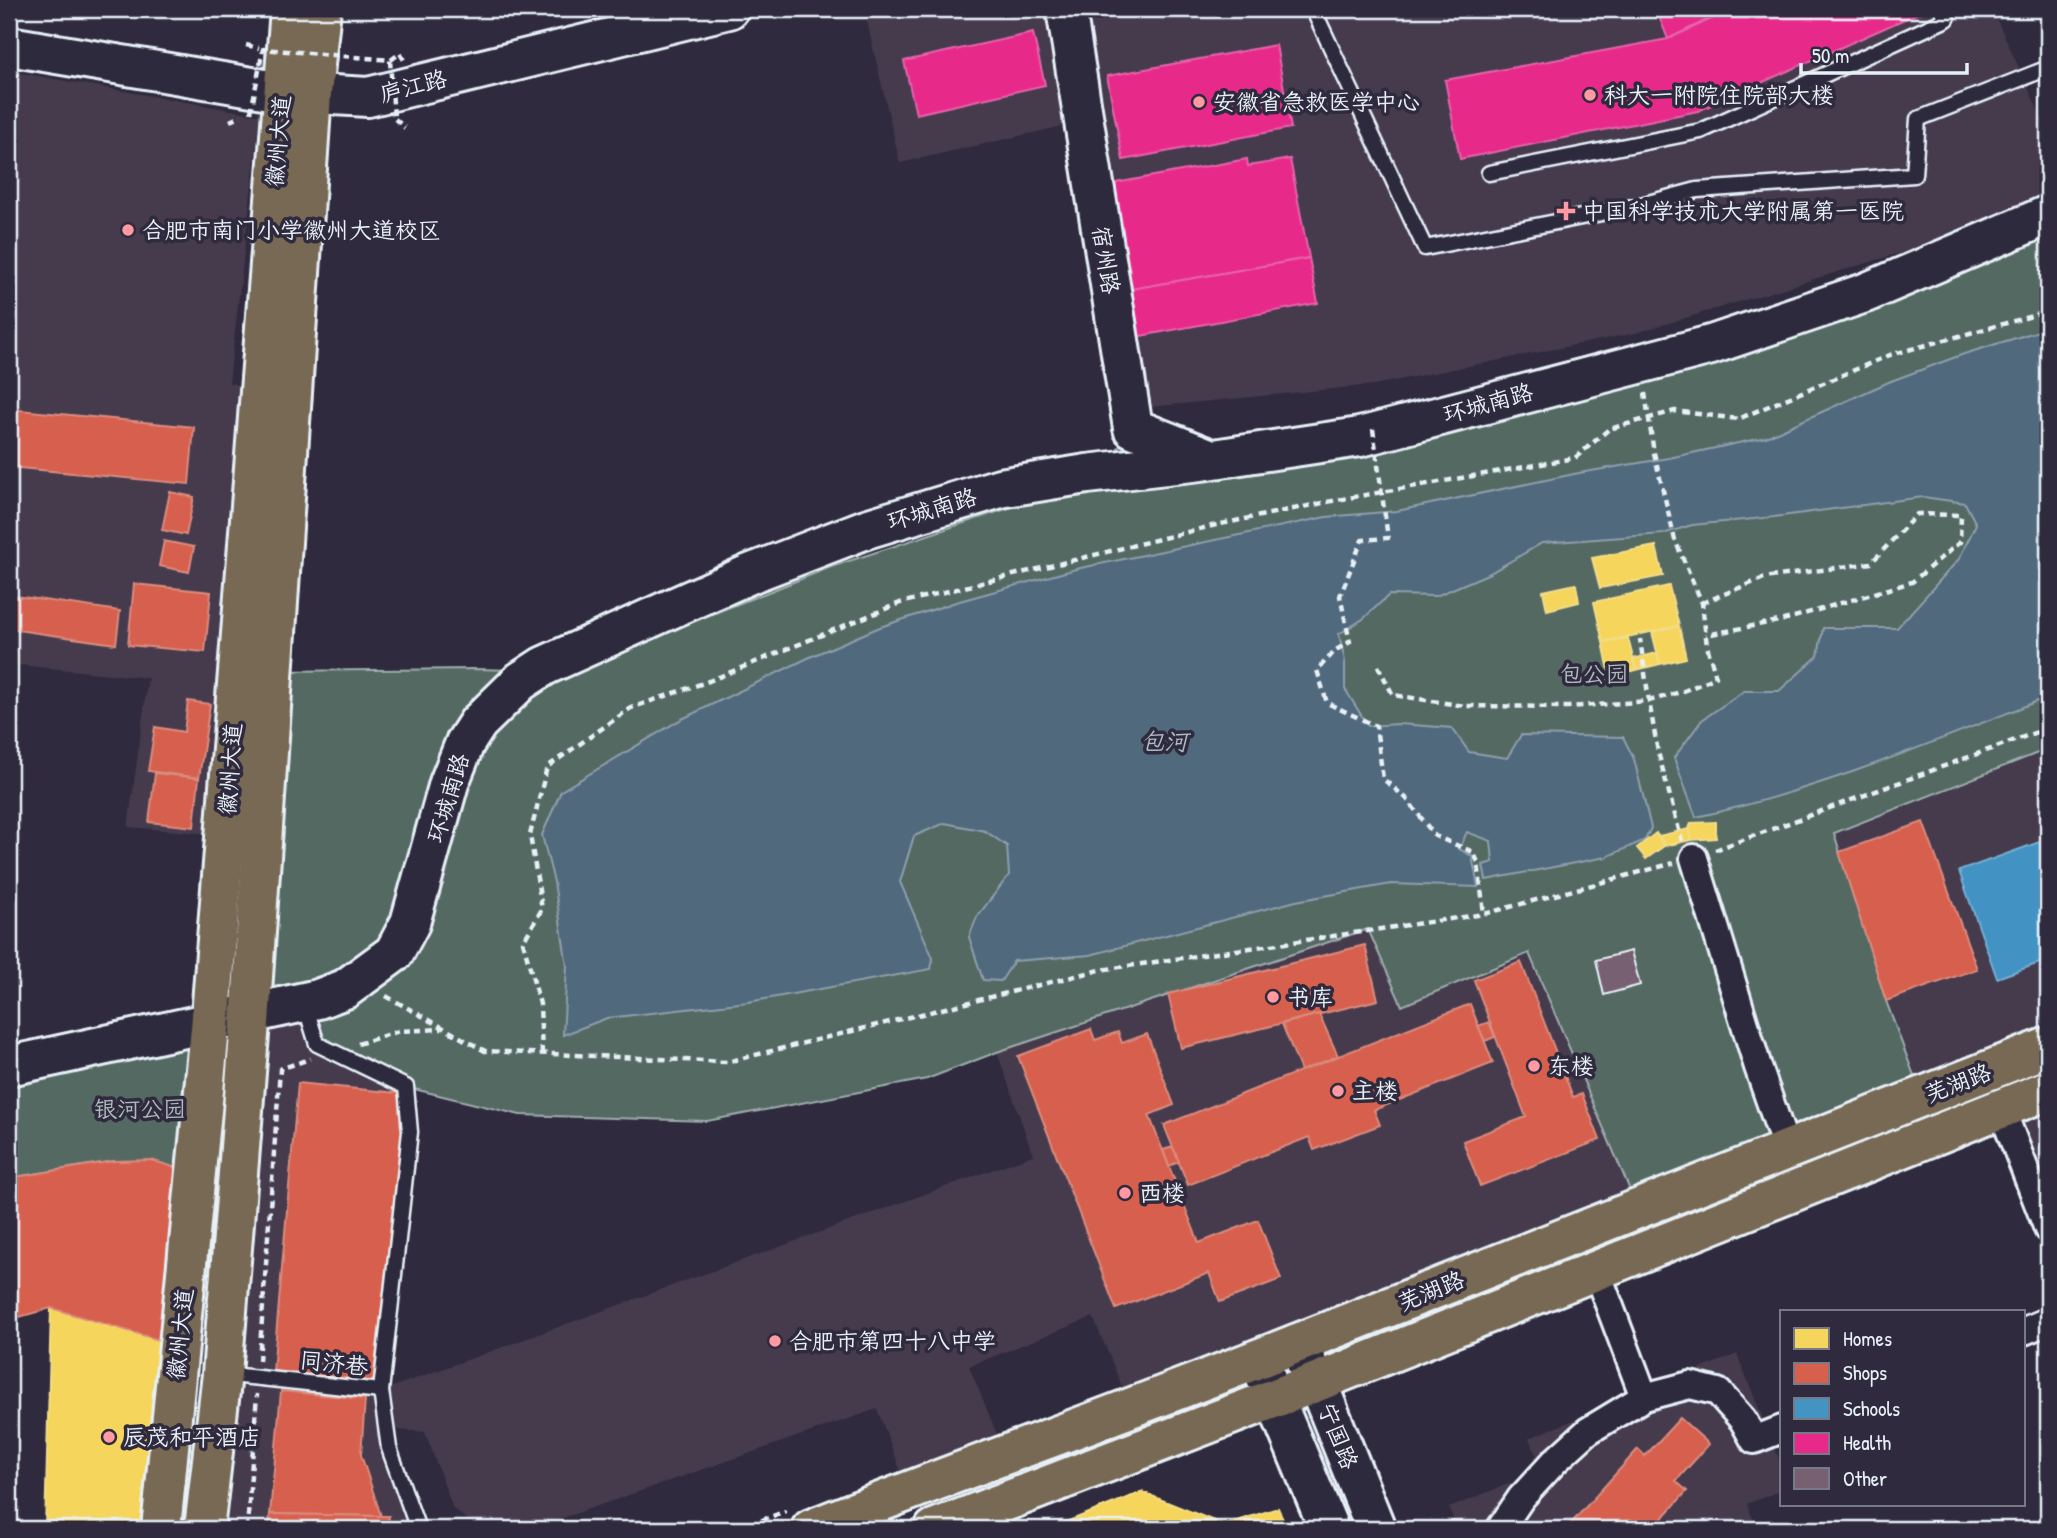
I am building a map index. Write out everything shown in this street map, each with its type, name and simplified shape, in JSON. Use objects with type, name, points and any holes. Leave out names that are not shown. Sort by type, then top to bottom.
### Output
[{"type":"main road","name":"徽州大道","points":[[161,1529],[210,1023],[290,9]]},
{"type":"main road","name":"徽州大道","points":[[204,1529],[240,1376],[282,99],[321,9]]},
{"type":"main road","name":"芜湖路","points":[[811,1529],[1258,1359],[2048,1047]]},
{"type":"main road","name":"芜湖路","points":[[934,1529],[1317,1382],[2048,1090]]},
{"type":"street","name":"庐江路","points":[[9,46],[282,99],[368,97],[729,9]]},
{"type":"street","name":"宿州路","points":[[1054,9],[1074,117],[1123,441],[1104,472]]},
{"type":"street","name":"宿州路","points":[[1066,9],[1133,428],[1211,459]]},
{"type":"street","name":"环城南路","points":[[9,1066],[318,999],[345,989],[394,953],[410,923],[449,783],[465,743],[478,723],[521,681],[544,666],[752,573],[866,529],[1000,488],[1360,437],[1711,345],[1865,293],[2048,215]]},
{"type":"street","points":[[1694,858],[1758,1067],[1787,1150]]},
{"type":"street","points":[[2001,1108],[2048,1229]]},
{"type":"street","points":[[1596,1270],[1644,1397]]},
{"type":"street","points":[[2025,1331],[2048,1321]]},
{"type":"street","name":"宁国路","points":[[1296,1344],[1317,1382],[1376,1529]]},
{"type":"street","name":"宁国路","points":[[1258,1359],[1329,1529]]},
{"type":"street","points":[[1500,1529],[1521,1498],[1555,1461],[1588,1431],[1644,1397],[1690,1385],[1717,1392],[1743,1420],[1754,1440],[1780,1430]]},
{"type":"lane","points":[[1313,9],[1425,248],[1637,206],[1697,190],[1914,175],[1918,119],[2048,68]]},
{"type":"lane","points":[[1489,173],[1701,131],[1947,19],[1942,9]]},
{"type":"lane","points":[[306,1008],[317,1044],[406,1087],[410,1132],[381,1391]]},
{"type":"lane","name":"同济巷","points":[[240,1376],[381,1391],[389,1448],[418,1529]]},
{"type":"path","points":[[282,99],[263,49],[390,60],[400,53]]},
{"type":"path","points":[[390,60],[394,118],[405,128]]},
{"type":"path","points":[[542,1054],[540,1004],[523,942],[542,909],[530,835],[547,767],[631,708],[709,681],[900,603],[1216,525],[1337,500],[1575,458],[1609,429],[1675,411],[1738,419],[1890,355],[2043,313],[2048,309]]},
{"type":"path","points":[[1378,666],[1393,695],[1465,706],[1568,707],[1649,701],[1684,691],[1716,677],[1702,603],[1675,540],[1654,453],[1644,382]]},
{"type":"path","points":[[1373,429],[1388,538],[1362,540],[1340,596],[1350,642],[1336,650],[1317,670],[1327,704],[1376,726],[1383,779],[1406,798],[1435,836],[1473,852],[1478,862],[1484,914]]},
{"type":"path","points":[[1702,603],[1764,578],[1871,563],[1917,514],[1961,515],[1960,542],[1912,582],[1784,620],[1706,635]]},
{"type":"path","points":[[1640,639],[1666,786],[1683,846],[1694,858]]},
{"type":"path","points":[[357,980],[485,1051],[727,1062],[1100,970],[1484,914],[1694,858],[2048,728]]},
{"type":"path","points":[[247,1529],[240,1376],[280,1069],[399,1031],[445,1029]]},
{"type":"shaded area","name":"中国科学技术大学附属第一医院","points":[[864,9],[1992,9],[2048,131],[2048,199],[1999,223],[1636,333],[1373,385],[1150,407],[1090,120],[900,163]]},
{"type":"shaded area","points":[[9,71],[260,115],[229,383],[259,389],[225,835],[128,827],[148,678],[9,664]]},
{"type":"shaded area","points":[[2048,749],[2048,1047],[1922,1097],[1886,1001],[1833,832]]},
{"type":"shaded area","points":[[1368,929],[1403,1006],[1529,953],[1638,1209],[1131,1408],[1093,1317],[969,1366],[1006,1456],[908,1490],[877,1409],[531,1529],[480,1529],[453,1509],[425,1432],[387,1429],[418,1529],[204,1529],[250,1022],[306,1008],[406,1087],[410,1132],[381,1391],[1033,1155],[997,1052]]},
{"type":"shaded area","points":[[2048,1090],[2048,1229],[2001,1108]]},
{"type":"shaded area","points":[[1737,1354],[1780,1461],[1780,1491],[1747,1504],[1757,1529],[1457,1529],[1449,1508],[1542,1470],[1529,1438]]},
{"type":"green space","name":"包公园","points":[[2048,211],[2048,749],[1834,833],[1886,1001],[1922,1097],[1638,1209],[1529,953],[1402,1006],[1368,929],[997,1052],[927,1079],[707,1121],[520,1115],[406,1087],[317,1044],[306,1008],[250,1022],[274,671],[569,671],[831,567],[1094,480],[1123,441],[1217,444],[1642,370]]},
{"type":"green space","name":"银河公园","points":[[189,1045],[196,1174],[114,1161],[9,1178],[9,1084]]},
{"type":"water","name":"包河","points":[[2048,328],[2048,697],[1918,748],[1786,794],[1696,817],[1674,758],[1702,720],[1744,691],[1779,691],[1818,656],[1823,628],[1897,628],[1959,559],[1976,524],[1965,503],[1923,497],[1692,525],[1663,534],[1542,543],[1490,573],[1436,596],[1389,595],[1363,619],[1339,634],[1345,661],[1345,689],[1368,726],[1399,724],[1452,728],[1469,752],[1507,758],[1521,735],[1623,737],[1634,759],[1651,828],[1645,840],[1606,857],[1486,880],[1483,865],[1493,862],[1491,841],[1467,832],[1459,849],[1472,856],[1478,887],[1391,884],[1296,901],[1090,955],[1014,961],[1001,981],[983,980],[969,937],[977,917],[1009,875],[1007,846],[985,831],[945,823],[914,836],[900,882],[933,958],[931,969],[748,1002],[607,1018],[563,1035],[567,966],[554,882],[542,835],[561,791],[680,720],[812,656],[880,627],[956,602],[1076,569],[1326,517],[1397,511],[1766,437],[1891,381],[1964,354]]},
{"type":"building: Homes","points":[[1656,546],[1663,576],[1600,588],[1592,558]]},
{"type":"building: Homes","points":[[1576,584],[1579,602],[1547,610],[1543,591]]},
{"type":"building: Homes","points":[[1669,586],[1679,626],[1603,642],[1594,602]]},
{"type":"building: Homes","points":[[1679,626],[1686,658],[1660,664],[1652,632]]},
{"type":"building: Homes","points":[[1628,638],[1636,670],[1610,676],[1603,642]]},
{"type":"building: Homes","points":[[1657,653],[1660,664],[1636,670],[1633,659]]},
{"type":"building: Homes","points":[[1716,822],[1716,838],[1691,840],[1691,823]]},
{"type":"building: Homes","points":[[1689,829],[1691,840],[1664,846],[1659,836]]},
{"type":"building: Homes","points":[[1656,833],[1664,846],[1646,859],[1637,848]]},
{"type":"building: Homes","name":"辰茂和平酒店","points":[[51,1308],[179,1346],[161,1529],[45,1529]]},
{"type":"building: Homes","points":[[1142,1492],[1224,1525],[1278,1508],[1288,1529],[1033,1529],[1061,1524]]},
{"type":"building: Shops","points":[[9,409],[194,427],[189,484],[9,467]]},
{"type":"building: Shops","points":[[170,492],[194,497],[186,535],[162,530]]},
{"type":"building: Shops","points":[[164,541],[194,547],[189,572],[159,566]]},
{"type":"building: Shops","points":[[134,584],[211,592],[205,652],[128,645]]},
{"type":"building: Shops","points":[[9,595],[120,611],[116,644],[9,629]]},
{"type":"building: Shops","points":[[188,701],[210,704],[199,778],[148,771],[155,727],[184,732]]},
{"type":"building: Shops","points":[[155,773],[199,778],[194,827],[149,822]]},
{"type":"building: Shops","points":[[1923,822],[1977,969],[1886,1001],[1839,852]]},
{"type":"building: Shops","name":"书库","points":[[1365,945],[1378,1000],[1181,1048],[1168,994]]},
{"type":"building: Shops","name":"东楼","points":[[1521,962],[1573,1097],[1582,1094],[1600,1140],[1480,1186],[1463,1141],[1526,1117],[1474,980]]},
{"type":"building: Shops","name":"主楼","points":[[1470,1004],[1493,1063],[1374,1110],[1380,1125],[1314,1150],[1309,1137],[1188,1185],[1164,1125]]},
{"type":"building: Shops","points":[[1319,1014],[1338,1056],[1301,1071],[1282,1024]]},
{"type":"building: Shops","points":[[1489,1022],[1495,1037],[1485,1041],[1478,1026]]},
{"type":"building: Shops","name":"西楼","points":[[1091,1029],[1095,1040],[1118,1032],[1122,1043],[1147,1034],[1174,1105],[1149,1115],[1199,1243],[1258,1220],[1281,1279],[1220,1302],[1209,1273],[1116,1309],[1018,1056]]},
{"type":"building: Shops","points":[[298,1083],[407,1094],[373,1382],[273,1371]]},
{"type":"building: Shops","points":[[1173,1147],[1179,1162],[1169,1166],[1163,1150]]},
{"type":"building: Shops","points":[[151,1160],[196,1174],[179,1346],[51,1308],[9,1320],[9,1178],[114,1161]]},
{"type":"building: Shops","points":[[281,1391],[365,1399],[361,1455],[381,1516],[270,1514]]},
{"type":"building: Shops","points":[[1680,1418],[1709,1444],[1676,1481],[1687,1491],[1653,1529],[1566,1529],[1638,1449],[1645,1456]]},
{"type":"building: Shops","points":[[270,1514],[389,1516],[388,1529],[268,1529]]},
{"type":"building: Schools","points":[[2048,839],[2048,960],[1997,978],[1959,871]]},
{"type":"building: Health","points":[[1656,9],[1703,9],[1707,20],[1668,39]]},
{"type":"building: Health","name":"科大一附院住院部大楼","points":[[1733,9],[1925,10],[1698,111],[1460,159],[1445,80],[1668,39]]},
{"type":"building: Health","points":[[1033,33],[1045,85],[916,114],[904,61]]},
{"type":"building: Health","name":"安徽省急救医学中心","points":[[1276,45],[1291,128],[1123,160],[1107,76]]},
{"type":"building: Health","points":[[1247,159],[1248,166],[1290,159],[1309,258],[1126,290],[1124,275],[1130,272],[1115,196],[1110,184]]},
{"type":"building: Health","points":[[1309,258],[1318,303],[1135,337],[1126,290]]},
{"type":"building: Other","points":[[1631,951],[1640,985],[1604,995],[1596,960]]},
{"type":"place","name":"科大一附院住院部大楼","points":[[1590,95]]},
{"type":"place","name":"安徽省急救医学中心","points":[[1199,102]]},
{"type":"place","name":"中国科学技术大学附属第一医院","points":[[1566,211]]},
{"type":"place","name":"合肥市南门小学徽州大道校区","points":[[128,230]]},
{"type":"place","name":"书库","points":[[1273,997]]},
{"type":"place","name":"东楼","points":[[1534,1066]]},
{"type":"place","name":"主楼","points":[[1338,1091]]},
{"type":"place","name":"西楼","points":[[1125,1193]]},
{"type":"place","name":"合肥市第四十八中学","points":[[775,1341]]},
{"type":"place","name":"辰茂和平酒店","points":[[109,1437]]}]
